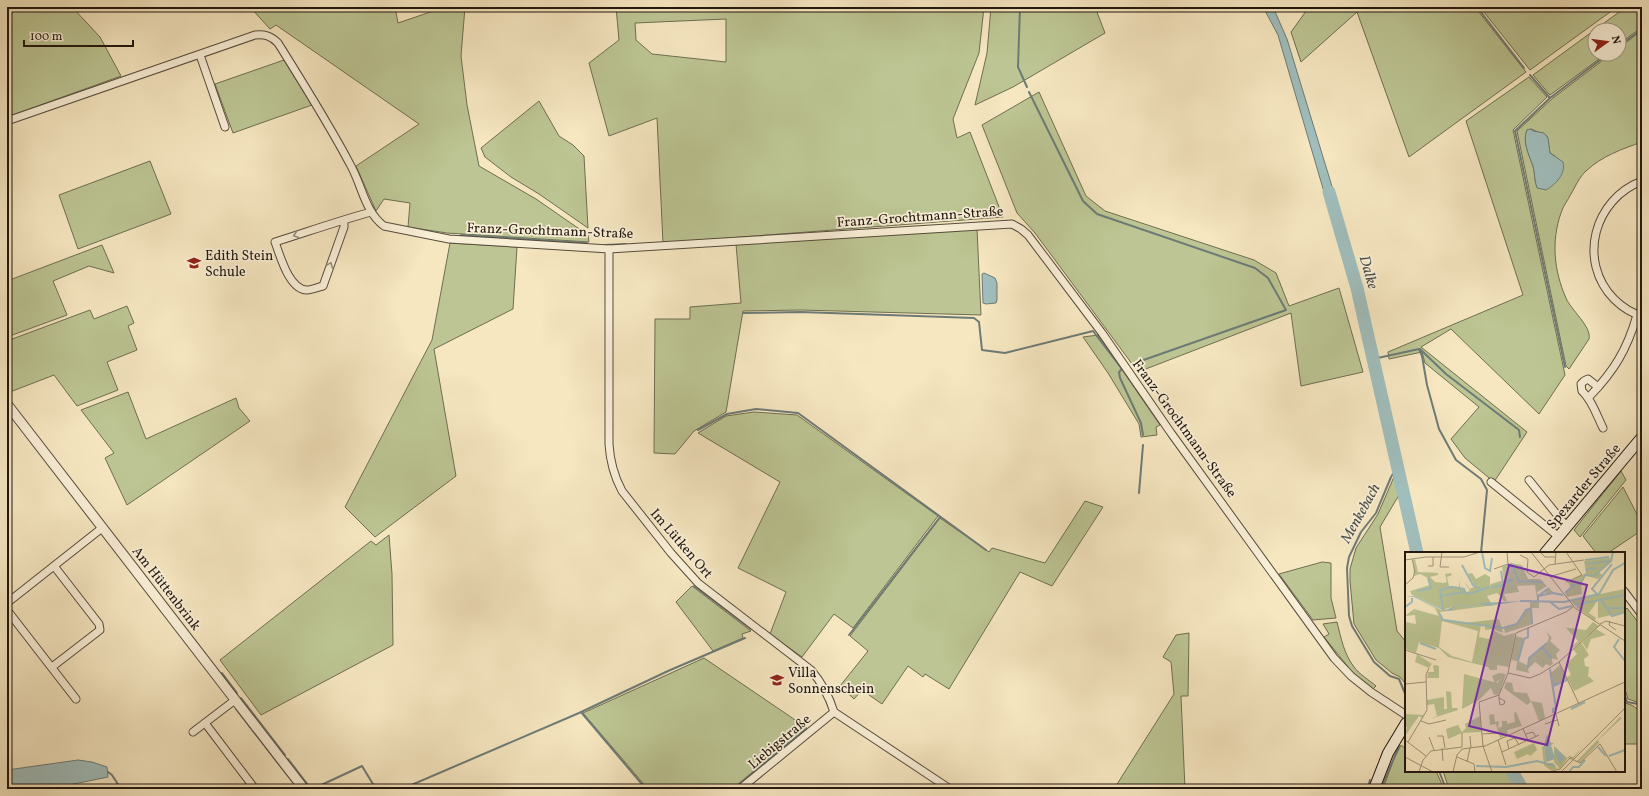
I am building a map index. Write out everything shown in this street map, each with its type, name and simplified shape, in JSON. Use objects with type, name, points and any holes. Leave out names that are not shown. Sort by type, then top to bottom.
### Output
[{"type":"main road","name":"Spexarder Straße","points":[[1546,552],[1642,437]]},
{"type":"main road","points":[[1374,789],[1388,753],[1405,726]]},
{"type":"street","name":"Franz-Grochtmann-Straße","points":[[7,121],[255,35],[268,36],[278,43],[351,166],[376,221],[384,226],[449,239],[609,249],[1012,224],[1021,228],[1028,235],[1102,333],[1171,433],[1334,658],[1351,676],[1366,688],[1405,714]]},
{"type":"street","points":[[200,54],[225,127]]},
{"type":"street","points":[[1589,397],[1616,365],[1640,315],[1629,311],[1610,295],[1602,283],[1596,269],[1594,246],[1601,216],[1622,191],[1642,181]]},
{"type":"street","points":[[344,220],[344,227],[323,286],[307,290],[295,285],[285,269],[275,242],[344,220],[371,212]]},
{"type":"street","name":"Im Lütken Ort","points":[[609,249],[609,444],[611,466],[616,480],[622,491],[652,530],[698,583],[811,670],[830,698],[834,712]]},
{"type":"street","points":[[1598,387],[1588,379],[1584,380],[1581,384],[1582,391],[1589,397],[1590,403],[1603,428]]},
{"type":"street","name":"Am Hüttenbrink","points":[[7,404],[304,789]]},
{"type":"street","points":[[1529,480],[1567,527]]},
{"type":"street","points":[[1491,482],[1559,537]]},
{"type":"street","points":[[7,603],[102,528]]},
{"type":"street","points":[[52,667],[100,630],[100,624],[54,566]]},
{"type":"street","points":[[1625,592],[1642,615]]},
{"type":"street","points":[[7,610],[76,699]]},
{"type":"street","points":[[193,732],[235,700]]},
{"type":"street","points":[[834,712],[950,789]]},
{"type":"street","name":"Liebigstraße","points":[[740,789],[834,712]]},
{"type":"street","points":[[205,723],[255,789]]},
{"type":"green space","points":[[7,7],[72,7],[100,37],[121,76],[7,117]]},
{"type":"green space","points":[[250,7],[395,7],[398,23],[445,7],[465,7],[461,56],[467,105],[479,166],[536,199],[588,235],[589,242],[447,233],[408,227],[410,203],[384,199],[376,211],[356,166],[419,124],[276,25],[270,29]]},
{"type":"green space","points":[[616,7],[984,7],[979,53],[953,119],[957,138],[970,132],[1003,217],[663,243],[657,118],[609,136],[589,63],[619,40]],"holes":[[[726,19],[726,62],[652,54],[636,40],[635,23]]]},
{"type":"green space","points":[[991,7],[1095,7],[1105,33],[1013,87],[975,105],[987,53]]},
{"type":"green space","points":[[1309,7],[1475,7],[1526,72],[1409,157],[1357,12],[1301,62],[1291,32]]},
{"type":"green space","points":[[1480,7],[1617,7],[1596,22],[1587,22],[1587,29],[1530,70]]},
{"type":"green space","points":[[1626,7],[1642,7],[1642,27],[1627,38],[1627,22],[1605,22]]},
{"type":"green space","points":[[1642,30],[1642,142],[1605,157],[1586,171],[1564,205],[1558,224],[1555,256],[1562,288],[1566,298],[1589,334],[1589,339],[1569,369],[1566,366],[1517,131],[1553,98],[1600,62],[1627,62],[1627,42]],"holes":[[[1531,129],[1547,136],[1550,153],[1555,156],[1537,187],[1534,168],[1525,139],[1527,130]]]},
{"type":"green space","points":[[1587,36],[1587,62],[1595,62],[1550,95],[1533,75]]},
{"type":"green space","points":[[284,60],[312,105],[233,133],[215,84]]},
{"type":"green space","points":[[1529,77],[1547,97],[1513,130],[1565,375],[1539,414],[1451,329],[1421,347],[1527,432],[1494,482],[1465,458],[1451,439],[1479,407],[1425,363],[1422,352],[1389,359],[1388,352],[1523,295],[1466,121]]},
{"type":"green space","points":[[1039,92],[1086,196],[1105,211],[1254,260],[1276,273],[1289,306],[1339,288],[1363,372],[1301,386],[1291,313],[1138,372],[1035,233],[1017,213],[982,125]]},
{"type":"green space","points":[[539,101],[559,136],[573,145],[584,156],[588,228],[539,194],[511,177],[485,157],[481,148]]},
{"type":"green space","points":[[150,161],[171,214],[78,249],[59,195]]},
{"type":"green space","points":[[977,229],[981,315],[801,310],[743,311],[726,412],[694,431],[675,454],[654,453],[655,319],[690,319],[690,307],[741,303],[736,244]]},
{"type":"green space","points":[[450,243],[517,247],[513,309],[434,349],[456,476],[375,537],[345,507],[432,340]]},
{"type":"green space","points":[[102,245],[114,273],[89,266],[53,281],[67,315],[7,337],[7,281]]},
{"type":"green space","points":[[127,306],[134,323],[128,326],[137,350],[107,362],[118,390],[77,406],[54,375],[10,392],[7,388],[7,341],[90,310],[94,319]]},
{"type":"green space","points":[[1098,335],[1160,425],[1156,427],[1157,435],[1141,437],[1139,424],[1108,373],[1083,337]]},
{"type":"green space","points":[[128,392],[146,439],[236,398],[239,408],[250,421],[127,505],[105,458],[114,453],[81,410]]},
{"type":"green space","points":[[754,412],[797,415],[938,516],[853,628],[834,614],[802,657],[770,634],[786,592],[738,568],[780,482],[698,433],[726,416]]},
{"type":"green space","points":[[1621,471],[1626,480],[1580,537],[1574,530]]},
{"type":"green space","points":[[1396,472],[1402,490],[1380,527],[1397,631],[1405,641],[1405,683],[1400,677],[1392,673],[1376,660],[1354,624],[1350,569],[1356,548],[1378,514]]},
{"type":"green space","points":[[1623,487],[1642,524],[1642,530],[1609,552],[1595,552],[1583,536]]},
{"type":"green space","points":[[1085,501],[1103,507],[1052,586],[1020,572],[949,689],[925,674],[923,677],[908,666],[882,704],[862,690],[854,699],[840,686],[868,651],[850,636],[940,518],[989,552],[992,548],[1045,563]]},
{"type":"green space","points":[[389,535],[392,574],[393,645],[261,715],[220,660],[371,541],[376,545]]},
{"type":"green space","points":[[1322,562],[1331,563],[1331,598],[1336,618],[1313,620],[1279,574]]},
{"type":"green space","points":[[692,586],[751,631],[742,634],[743,638],[713,651],[676,602]]},
{"type":"green space","points":[[1627,608],[1642,627],[1642,706],[1640,703],[1628,699],[1625,689],[1625,610]]},
{"type":"green space","points":[[1337,622],[1343,646],[1348,657],[1356,670],[1376,686],[1373,689],[1353,673],[1324,637],[1329,634],[1323,624]]},
{"type":"green space","points":[[1189,633],[1188,696],[1181,696],[1185,789],[1114,789],[1174,694],[1171,662],[1163,657],[1176,635]]},
{"type":"green space","points":[[704,658],[807,728],[732,789],[648,789],[583,713]]},
{"type":"green space","points":[[1625,703],[1632,705],[1640,713],[1642,718],[1642,744],[1625,744]]},
{"type":"green space","points":[[1401,745],[1405,748],[1405,772],[1436,772],[1444,789],[1383,789],[1393,761]]},
{"type":"green space","points":[[1443,772],[1508,772],[1517,789],[1449,789]]},
{"type":"water","points":[[1263,7],[1273,7],[1287,39],[1338,206],[1329,209],[1278,35]]},
{"type":"water","points":[[1531,129],[1533,131],[1544,133],[1548,138],[1550,153],[1563,162],[1564,166],[1562,175],[1546,190],[1537,188],[1535,182],[1534,168],[1525,139],[1527,130]]},
{"type":"water","points":[[984,273],[995,278],[997,283],[996,303],[983,303],[982,274]]},
{"type":"water","points":[[78,760],[92,762],[107,767],[108,777],[69,785],[70,789],[7,789],[7,770]]},
{"type":"waterway","points":[[1020,7],[1018,67],[1027,87]]},
{"type":"waterway","points":[[1477,7],[1524,68]]},
{"type":"waterway","points":[[1627,40],[1642,29]]},
{"type":"waterway","points":[[1565,367],[1515,131],[1550,98],[1597,62]]},
{"type":"waterway","points":[[1530,75],[1550,98]]},
{"type":"waterway","points":[[1029,92],[1083,201],[1097,214],[1255,268],[1268,278],[1286,310],[1135,363]]},
{"type":"waterway","name":"Dalke","points":[[1329,192],[1357,288],[1417,552]]},
{"type":"waterway","points":[[461,235],[587,243]]},
{"type":"waterway","points":[[605,245],[626,244]]},
{"type":"waterway","points":[[743,313],[801,312],[974,318],[979,322],[982,350],[1005,353],[1093,331],[1122,369]]},
{"type":"waterway","points":[[1373,359],[1419,349],[1422,356],[1427,385],[1439,429],[1456,460],[1481,479],[1487,490],[1481,552]]},
{"type":"waterway","points":[[1420,349],[1446,374],[1519,430],[1520,437]]},
{"type":"waterway","points":[[1122,369],[1119,372],[1120,378],[1141,423],[1143,435]]},
{"type":"waterway","points":[[698,430],[727,414],[756,409],[798,413],[986,550]]},
{"type":"waterway","points":[[1139,493],[1143,445]]},
{"type":"waterway","name":"Menkebach","points":[[1398,466],[1391,477],[1376,513],[1361,532],[1349,557],[1347,568],[1349,616],[1352,626],[1374,662],[1390,676],[1399,679],[1405,694]]},
{"type":"waterway","points":[[849,635],[940,517]]},
{"type":"waterway","points":[[694,586],[751,629]]},
{"type":"waterway","points":[[402,789],[579,713],[668,671],[745,638]]},
{"type":"waterway","points":[[222,673],[237,693]]},
{"type":"waterway","points":[[1625,696],[1627,702],[1638,704],[1642,710]]},
{"type":"waterway","points":[[241,698],[285,755]]},
{"type":"waterway","points":[[236,709],[295,785]]},
{"type":"waterway","points":[[581,712],[646,789]]},
{"type":"waterway","points":[[733,789],[806,729]]},
{"type":"waterway","points":[[1381,789],[1399,746]]},
{"type":"waterway","points":[[288,759],[311,789]]},
{"type":"waterway","points":[[317,787],[362,766],[376,789]]},
{"type":"waterway","points":[[108,772],[112,775],[121,789]]},
{"type":"waterway","name":"Menkebach","points":[[1439,772],[1446,789]]},
{"type":"waterway","name":"Dalke","points":[[1513,772],[1522,789]]},
{"type":"waterway","points":[[1367,789],[1370,780]]},
{"type":"place","name":"Edith Stein Schule","points":[[194,263]]},
{"type":"place","name":"Villa Sonnenschein","points":[[777,680]]}]
